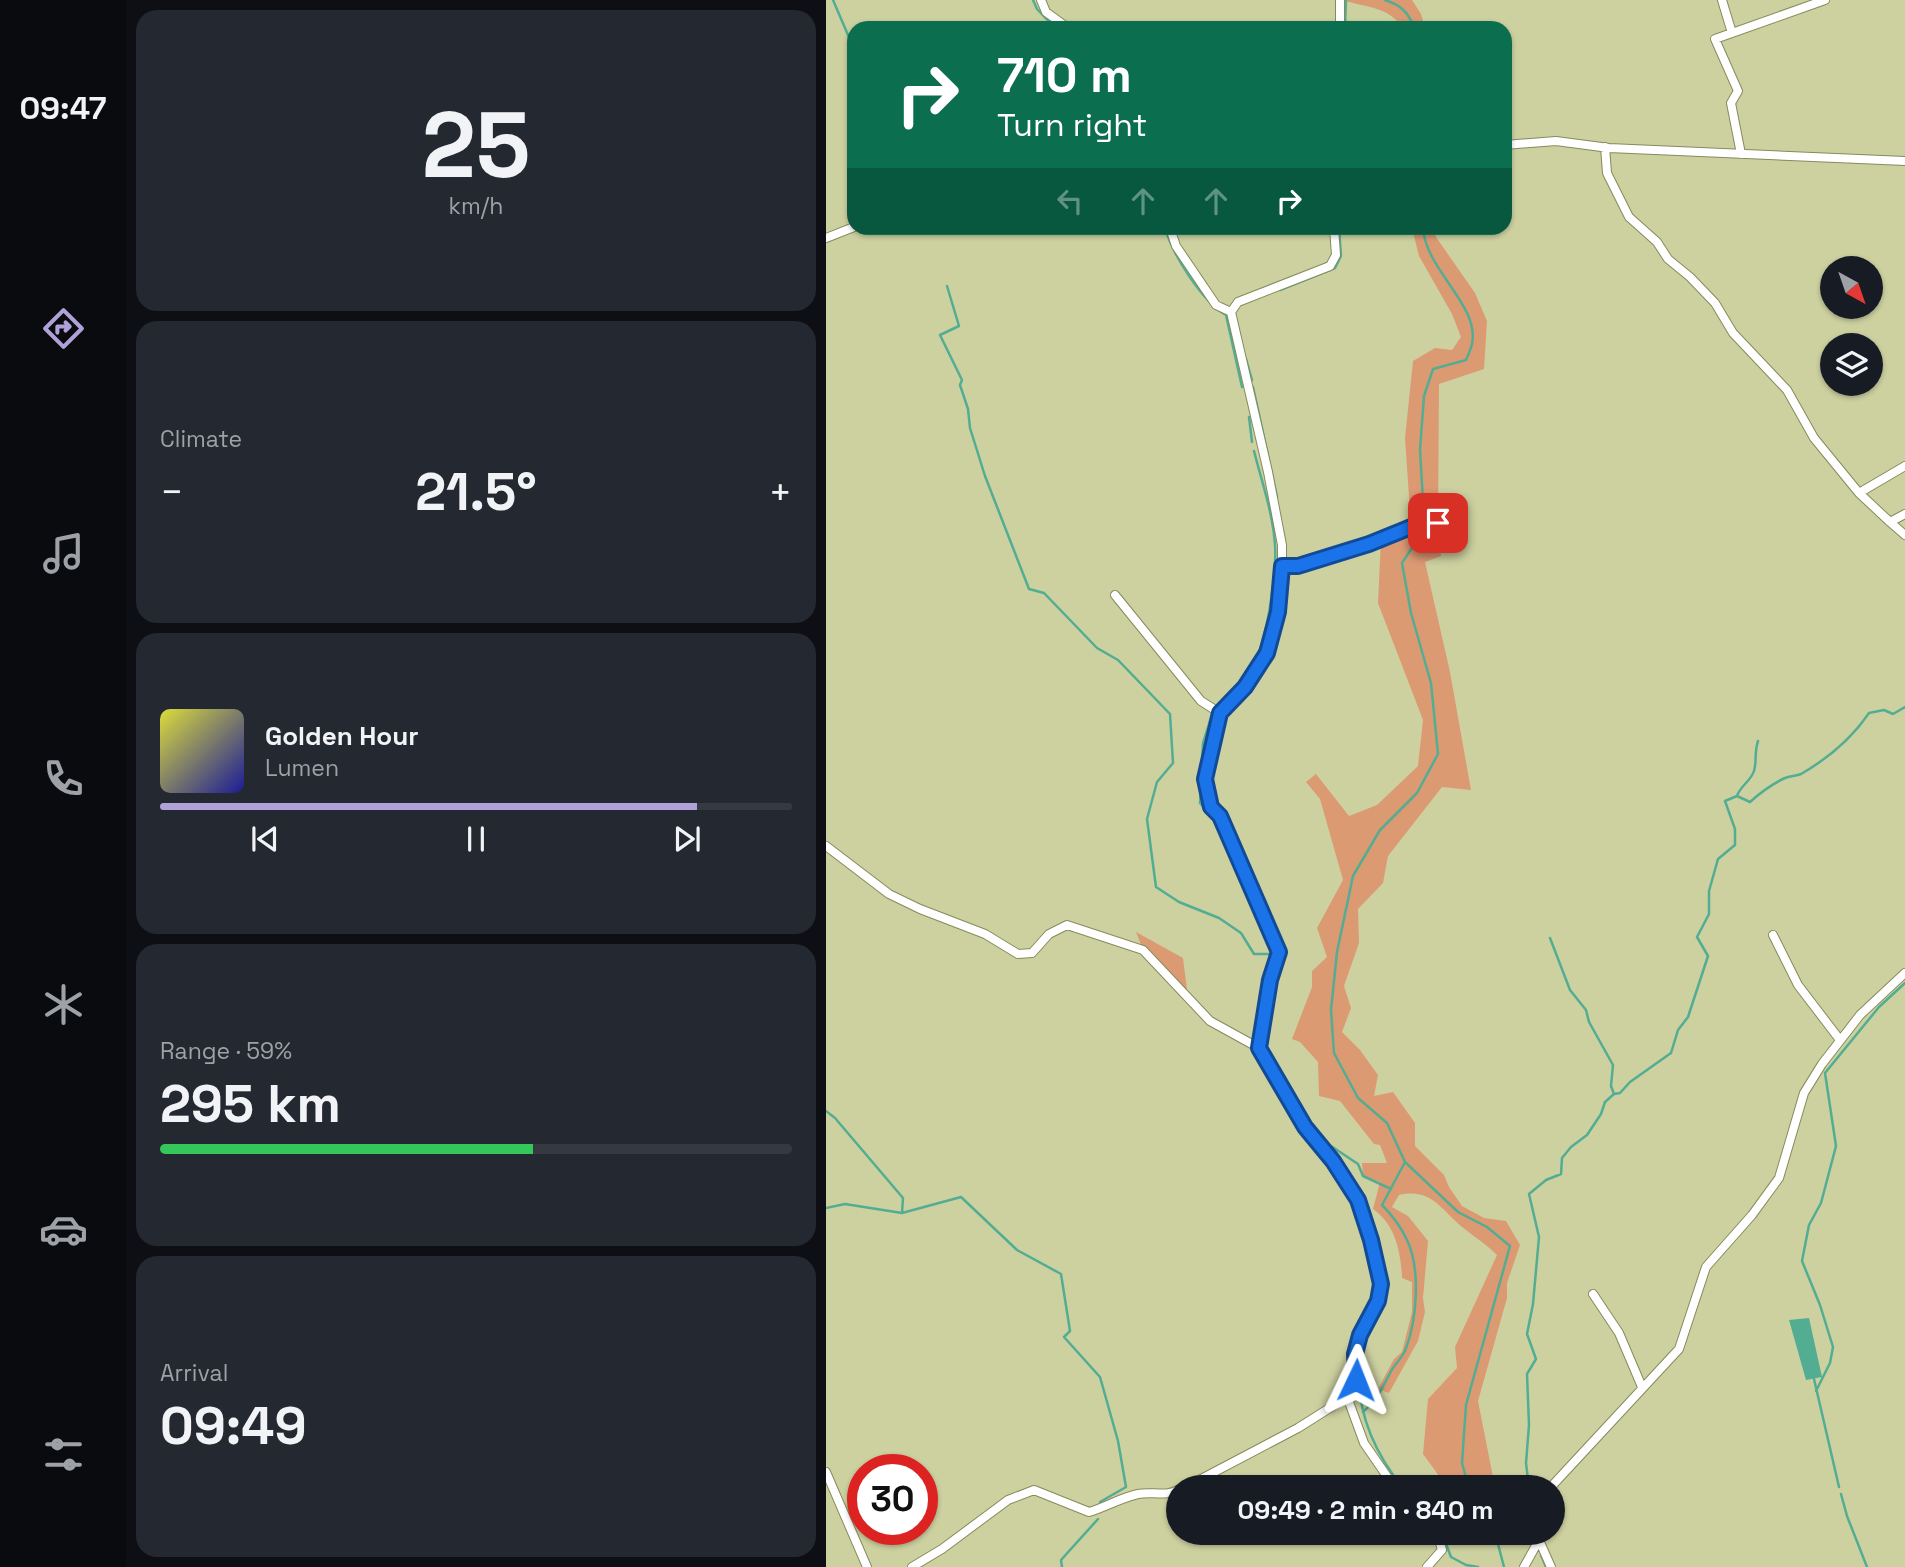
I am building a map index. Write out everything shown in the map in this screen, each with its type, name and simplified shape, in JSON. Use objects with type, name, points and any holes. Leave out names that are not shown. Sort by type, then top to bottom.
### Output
[{"type":"street","points":[[1041,0],[1046,12],[1058,21]]},
{"type":"street","points":[[1340,0],[1340,21]]},
{"type":"street","points":[[1722,0],[1732,33]]},
{"type":"street","points":[[1741,154],[1731,103],[1738,91],[1715,39],[1825,0]]},
{"type":"street","points":[[1512,144],[1556,141],[1605,147],[1905,162]]},
{"type":"street","points":[[1605,147],[1607,173],[1629,217],[1657,242],[1668,259],[1715,303],[1733,333],[1787,390],[1814,438],[1859,493],[1905,535]]},
{"type":"street","points":[[826,238],[847,230]]},
{"type":"street","points":[[1172,235],[1176,246],[1216,305],[1231,312]]},
{"type":"street","points":[[1259,1048],[1270,980],[1279,952],[1220,816],[1211,807],[1205,779],[1220,713],[1245,687],[1267,653],[1278,612],[1282,566],[1282,545],[1268,472],[1231,312],[1237,302],[1331,266],[1336,255],[1335,235]]},
{"type":"street","points":[[1859,493],[1905,466]]},
{"type":"street","points":[[1890,522],[1905,514]]},
{"type":"street","points":[[1282,566],[1298,566],[1369,544],[1411,527],[1438,523],[1450,533]]},
{"type":"street","points":[[1115,595],[1201,701],[1220,713]]},
{"type":"street","points":[[826,846],[889,894],[985,934],[1018,954],[1032,953],[1049,934],[1068,925],[1143,950],[1210,1021],[1259,1048],[1305,1127],[1333,1161],[1358,1200],[1371,1240],[1381,1284],[1378,1301],[1360,1335],[1355,1354],[1356,1380],[1349,1402],[1364,1443],[1386,1475]]},
{"type":"street","points":[[1773,935],[1798,985],[1840,1040]]},
{"type":"street","points":[[1562,1475],[1679,1349],[1706,1267],[1752,1215],[1779,1178],[1804,1093],[1822,1063],[1860,1015],[1905,973]]},
{"type":"street","points":[[1593,1294],[1619,1333],[1642,1387]]},
{"type":"street","points":[[1209,1475],[1298,1428],[1344,1399],[1349,1402]]},
{"type":"street","points":[[826,1472],[867,1567]]},
{"type":"street","points":[[912,1567],[942,1549],[1007,1500],[1034,1490],[1089,1512],[1116,1500],[1142,1493],[1166,1494]]},
{"type":"street","points":[[1427,1567],[1442,1550],[1441,1545]]},
{"type":"street","points":[[1524,1567],[1535,1545]]},
{"type":"street","points":[[1542,1545],[1551,1567]]},
{"type":"shaded area","points":[[1343,0],[1412,0],[1423,21],[1397,21],[1391,15]]},
{"type":"shaded area","points":[[1414,235],[1436,235],[1475,293],[1487,321],[1484,369],[1439,384],[1438,523],[1441,556],[1425,562],[1450,672],[1471,790],[1442,787],[1388,856],[1383,883],[1358,909],[1359,943],[1344,986],[1351,1008],[1342,1032],[1360,1050],[1378,1075],[1374,1096],[1393,1092],[1415,1123],[1415,1146],[1444,1175],[1462,1206],[1484,1218],[1506,1221],[1520,1245],[1507,1283],[1507,1298],[1478,1401],[1493,1475],[1438,1475],[1423,1454],[1428,1399],[1457,1368],[1455,1347],[1497,1255],[1429,1198],[1411,1193],[1399,1195],[1392,1207],[1408,1216],[1428,1241],[1423,1298],[1425,1312],[1418,1341],[1389,1393],[1378,1389],[1394,1359],[1402,1352],[1412,1312],[1412,1282],[1402,1278],[1400,1258],[1392,1231],[1381,1215],[1373,1209],[1380,1182],[1363,1176],[1362,1163],[1387,1163],[1380,1145],[1374,1144],[1340,1101],[1319,1096],[1318,1062],[1300,1042],[1292,1039],[1312,987],[1312,971],[1327,957],[1317,928],[1343,880],[1320,799],[1306,782],[1316,774],[1349,816],[1377,805],[1418,766],[1423,720],[1378,603],[1381,539],[1411,526],[1405,438],[1413,361],[1435,348],[1452,350],[1461,337],[1452,314],[1419,256]]},
{"type":"shaded area","points":[[1136,932],[1183,958],[1188,998],[1143,950]]},
{"type":"water","points":[[1809,1318],[1822,1377],[1806,1380],[1789,1320]]},
{"type":"waterway","points":[[833,0],[847,33]]},
{"type":"waterway","points":[[1033,0],[1048,21]]},
{"type":"waterway","points":[[1345,21],[1346,0]]},
{"type":"waterway","points":[[1385,0],[1404,10],[1411,21]]},
{"type":"waterway","points":[[1168,235],[1189,276],[1207,299],[1226,315],[1242,387]]},
{"type":"waterway","points":[[1280,290],[1335,268],[1341,256],[1340,235]]},
{"type":"waterway","points":[[1424,235],[1433,259],[1468,315],[1472,344],[1466,360],[1433,369],[1424,396],[1420,450],[1424,518]]},
{"type":"waterway","points":[[947,286],[959,326],[940,335],[962,380],[960,385],[968,409],[970,428],[985,476],[1029,589],[1044,593],[1097,648],[1118,660],[1170,714],[1173,763],[1157,782],[1147,819],[1156,887],[1179,902],[1219,918],[1241,933],[1254,954],[1271,954],[1269,941],[1249,901],[1220,827],[1200,803],[1203,743],[1212,714]]},
{"type":"waterway","points":[[1246,359],[1252,380]]},
{"type":"waterway","points":[[1253,387],[1277,497]]},
{"type":"waterway","points":[[1249,417],[1252,442]]},
{"type":"waterway","points":[[1217,706],[1239,683],[1253,663],[1261,646],[1271,601],[1275,570],[1274,533],[1254,451]]},
{"type":"waterway","points":[[1421,534],[1402,563],[1411,613],[1431,683],[1438,754],[1417,793],[1380,830],[1353,876],[1337,952],[1331,1010],[1334,1053],[1358,1098],[1387,1123],[1405,1162],[1458,1212],[1487,1227],[1510,1246],[1466,1405],[1462,1463],[1465,1475]]},
{"type":"waterway","points":[[1737,796],[1750,802],[1776,783],[1811,768],[1847,739],[1869,713],[1884,710],[1893,714],[1905,707]]},
{"type":"waterway","points":[[1527,1475],[1527,1374],[1536,1359],[1527,1334],[1533,1304],[1539,1237],[1529,1194],[1546,1180],[1561,1174],[1562,1158],[1587,1135],[1601,1114],[1605,1102],[1671,1053],[1678,1030],[1688,1017],[1708,956],[1697,937],[1709,914],[1709,891],[1718,859],[1735,845],[1735,829],[1725,801],[1737,796],[1753,775],[1758,741]]},
{"type":"waterway","points":[[1550,938],[1570,990],[1586,1010],[1589,1022],[1613,1065],[1611,1086],[1614,1094]]},
{"type":"waterway","points":[[1269,1058],[1264,1047],[1280,963]]},
{"type":"waterway","points":[[1816,1391],[1830,1363],[1833,1347],[1802,1261],[1809,1225],[1821,1203],[1836,1146],[1825,1073],[1879,1007],[1905,983]]},
{"type":"waterway","points":[[826,1111],[835,1118],[903,1198],[902,1213]]},
{"type":"waterway","points":[[1301,1112],[1328,1145],[1365,1199],[1378,1240],[1386,1281],[1380,1309],[1365,1337],[1359,1363]]},
{"type":"waterway","points":[[1331,1146],[1358,1164],[1363,1176],[1391,1189]]},
{"type":"waterway","points":[[1363,1412],[1376,1399],[1403,1354],[1415,1310],[1416,1280],[1411,1252],[1399,1226],[1382,1205],[1405,1162]]},
{"type":"waterway","points":[[826,1208],[845,1204],[902,1213],[961,1197],[1017,1250],[1061,1274],[1070,1331],[1064,1337],[1100,1377],[1118,1441],[1126,1487],[1100,1502]]},
{"type":"waterway","points":[[1814,1379],[1839,1487]]},
{"type":"waterway","points":[[1359,1380],[1367,1424],[1378,1451],[1394,1475]]},
{"type":"waterway","points":[[1841,1494],[1867,1567]]},
{"type":"waterway","points":[[1062,1567],[1061,1560],[1098,1519]]},
{"type":"waterway","points":[[1446,1545],[1451,1557],[1466,1565],[1478,1567]]},
{"type":"waterway","points":[[1498,1545],[1504,1567]]},
{"type":"waterway","points":[[1541,1555],[1546,1567]]},
{"type":"route","points":[[1356,1380],[1355,1354],[1360,1335],[1378,1301],[1381,1284],[1371,1240],[1358,1200],[1333,1161],[1305,1127],[1259,1048],[1270,980],[1279,952],[1220,816],[1211,807],[1205,779],[1220,713],[1245,687],[1267,653],[1278,612],[1282,566],[1298,566],[1369,544],[1411,527],[1438,523]]}]
